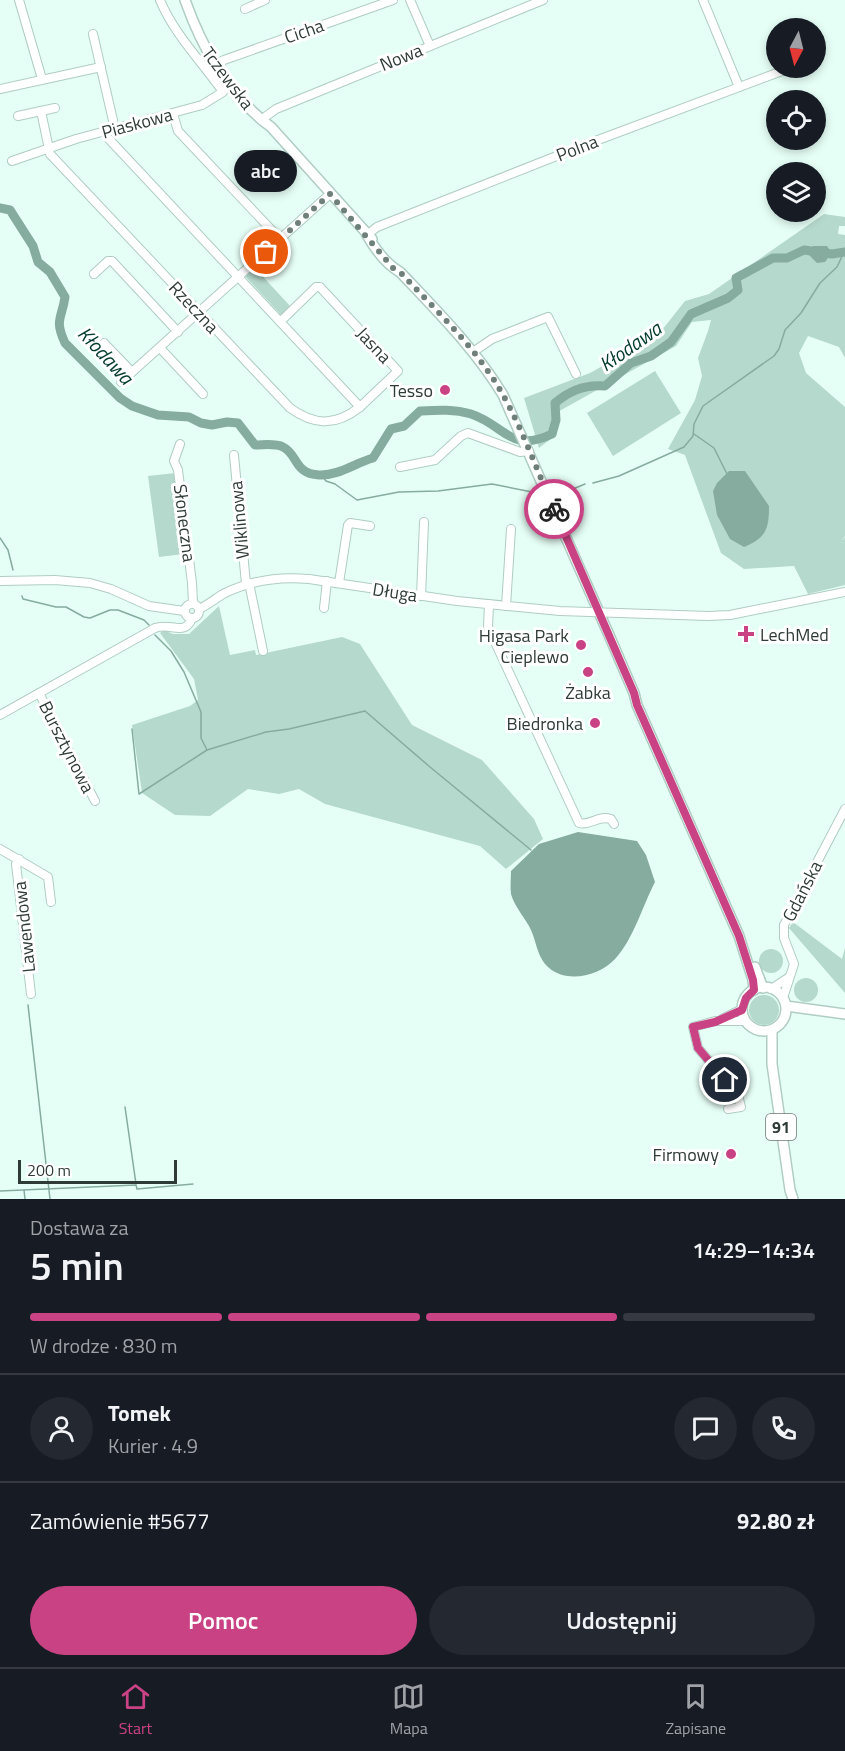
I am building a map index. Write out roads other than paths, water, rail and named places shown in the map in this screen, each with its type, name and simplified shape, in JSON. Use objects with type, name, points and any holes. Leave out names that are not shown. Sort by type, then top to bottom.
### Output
[{"type":"main road","name":"Tczewska","points":[[185,0],[205,50],[267,130],[308,176],[330,194],[390,257],[400,272],[473,352],[493,379],[522,434],[634,693],[642,704],[736,917],[762,989]]},
{"type":"main road","points":[[784,1002],[785,1016],[772,1030],[762,1031],[752,1028],[745,1021],[742,1010],[746,998],[762,989],[784,1002],[845,1014]]},
{"type":"main road","points":[[785,1016],[818,1010]]},
{"type":"main road","name":"91","points":[[772,1030],[772,1064],[791,1196]]},
{"type":"main road","name":"91","points":[[762,1031],[772,1064]]},
{"type":"street","points":[[19,0],[42,80]]},
{"type":"street","name":"Piaskowa","points":[[12,161],[49,148],[202,105],[223,92],[183,39],[160,0]]},
{"type":"street","points":[[245,9],[265,0]]},
{"type":"street","name":"Cicha","points":[[216,65],[224,60],[393,0]]},
{"type":"street","points":[[410,0],[430,46]]},
{"type":"street","name":"Nowa","points":[[261,120],[276,109],[543,0]]},
{"type":"street","points":[[704,0],[739,87]]},
{"type":"street","points":[[93,34],[115,129]]},
{"type":"street","points":[[0,89],[101,67]]},
{"type":"street","name":"Polna","points":[[367,235],[376,227],[766,77]]},
{"type":"street","points":[[18,116],[55,108]]},
{"type":"street","points":[[41,111],[49,148]]},
{"type":"street","points":[[173,114],[178,131],[280,239]]},
{"type":"street","points":[[105,132],[107,137],[360,407]]},
{"type":"street","name":"Rzeczna","points":[[49,148],[50,154],[285,404],[309,419],[333,422],[348,416],[360,407]]},
{"type":"street","points":[[121,382],[330,194]]},
{"type":"street","points":[[94,274],[108,261],[112,261],[178,332]]},
{"type":"street","name":"Jasna","points":[[280,322],[316,287],[320,287],[398,371],[360,407]]},
{"type":"street","points":[[473,352],[492,339],[548,317],[576,374]]},
{"type":"street","points":[[104,343],[132,372]]},
{"type":"street","points":[[160,348],[203,394]]},
{"type":"street","points":[[400,468],[435,460],[461,436],[468,433],[520,452],[528,448]]},
{"type":"street","name":"Słoneczna","points":[[180,444],[174,460],[178,470],[196,606]]},
{"type":"street","name":"Wiklinowa","points":[[234,454],[248,584],[263,651]]},
{"type":"street","points":[[421,596],[424,522]]},
{"type":"street","points":[[339,583],[348,525],[350,523],[370,526]]},
{"type":"street","points":[[506,606],[511,529]]},
{"type":"street","name":"Długa","points":[[184,611],[187,605],[196,606],[248,584],[279,577],[327,581],[421,596],[506,606],[599,613],[724,616],[845,592]]},
{"type":"street","points":[[0,581],[55,580],[90,583],[111,589],[149,606],[184,611],[186,616],[192,618],[185,628],[165,625],[155,628],[0,715]]},
{"type":"street","points":[[324,608],[327,581]]},
{"type":"street","points":[[489,604],[488,627],[579,823],[582,825],[603,817],[612,819],[614,824]]},
{"type":"street","name":"Długa","points":[[192,618],[198,614],[196,606]]},
{"type":"street","name":"Bursztynowa","points":[[39,693],[95,801]]},
{"type":"street","name":"Gdańska","points":[[784,1002],[794,964],[784,938],[784,925],[845,808]]},
{"type":"street","points":[[0,849],[48,877],[51,902]]},
{"type":"street","name":"Lawendowa","points":[[19,860],[16,864],[31,994]]},
{"type":"street","points":[[762,989],[789,977]]},
{"type":"street","points":[[715,1022],[742,1010]]},
{"type":"street","points":[[728,1109],[741,1107],[738,1095],[698,1048],[693,1027],[715,1022],[745,1021]]},
{"type":"waterway","name":"Kłodawa","points":[[0,208],[10,210],[33,246],[38,262],[50,272],[65,297],[59,324],[65,343],[120,398],[132,406],[158,415],[189,417],[212,425],[227,422],[238,423],[255,445],[283,447],[288,450],[301,468],[311,474],[319,475],[340,471],[373,458],[391,429],[404,426],[420,411],[465,412],[483,419],[508,436],[526,441],[552,434],[556,420],[555,403],[578,389],[605,386],[631,363],[651,356],[671,342],[691,314],[728,298],[738,290],[736,278],[773,258],[787,258],[804,250],[832,254],[845,252]]},
{"type":"waterway","name":"Kłodawa","points":[[593,483],[619,476],[684,447],[693,436],[694,424],[703,406],[774,356],[779,349],[785,330],[801,313],[820,283],[837,267],[844,252]]},
{"type":"waterway","points":[[694,434],[714,448],[727,474]]},
{"type":"waterway","name":"Kłodawa","points":[[321,475],[326,481],[335,484],[357,500],[399,492],[438,491],[492,484],[537,493]]},
{"type":"waterway","name":"Kłodawa","points":[[554,488],[562,485],[573,489],[585,484]]},
{"type":"waterway","points":[[0,538],[8,550],[13,570]]},
{"type":"waterway","points":[[22,596],[23,599],[56,607],[66,607],[90,618],[110,610],[118,610],[144,620],[149,625]]},
{"type":"waterway","points":[[155,635],[171,651],[184,672],[201,712],[201,738],[207,750],[266,732],[289,729],[365,711],[531,850]]},
{"type":"waterway","points":[[132,729],[139,794],[207,750]]},
{"type":"waterway","points":[[28,1005],[50,1199]]},
{"type":"waterway","points":[[125,1107],[136,1184]]},
{"type":"waterway","points":[[0,1191],[136,1185],[137,1189],[193,1184]]},
{"type":"waterway","points":[[24,1190],[25,1199]]},
{"type":"place","name":"abc","points":[[266,252]]},
{"type":"place","name":"Tesso","points":[[445,390]]},
{"type":"place","name":"LechMed","points":[[746,634]]},
{"type":"place","name":"Higasa Park Cieplewo","points":[[581,645]]},
{"type":"place","name":"Żabka","points":[[588,672]]},
{"type":"place","name":"Biedronka","points":[[595,723]]},
{"type":"place","name":"Firmowy","points":[[731,1154]]}]
